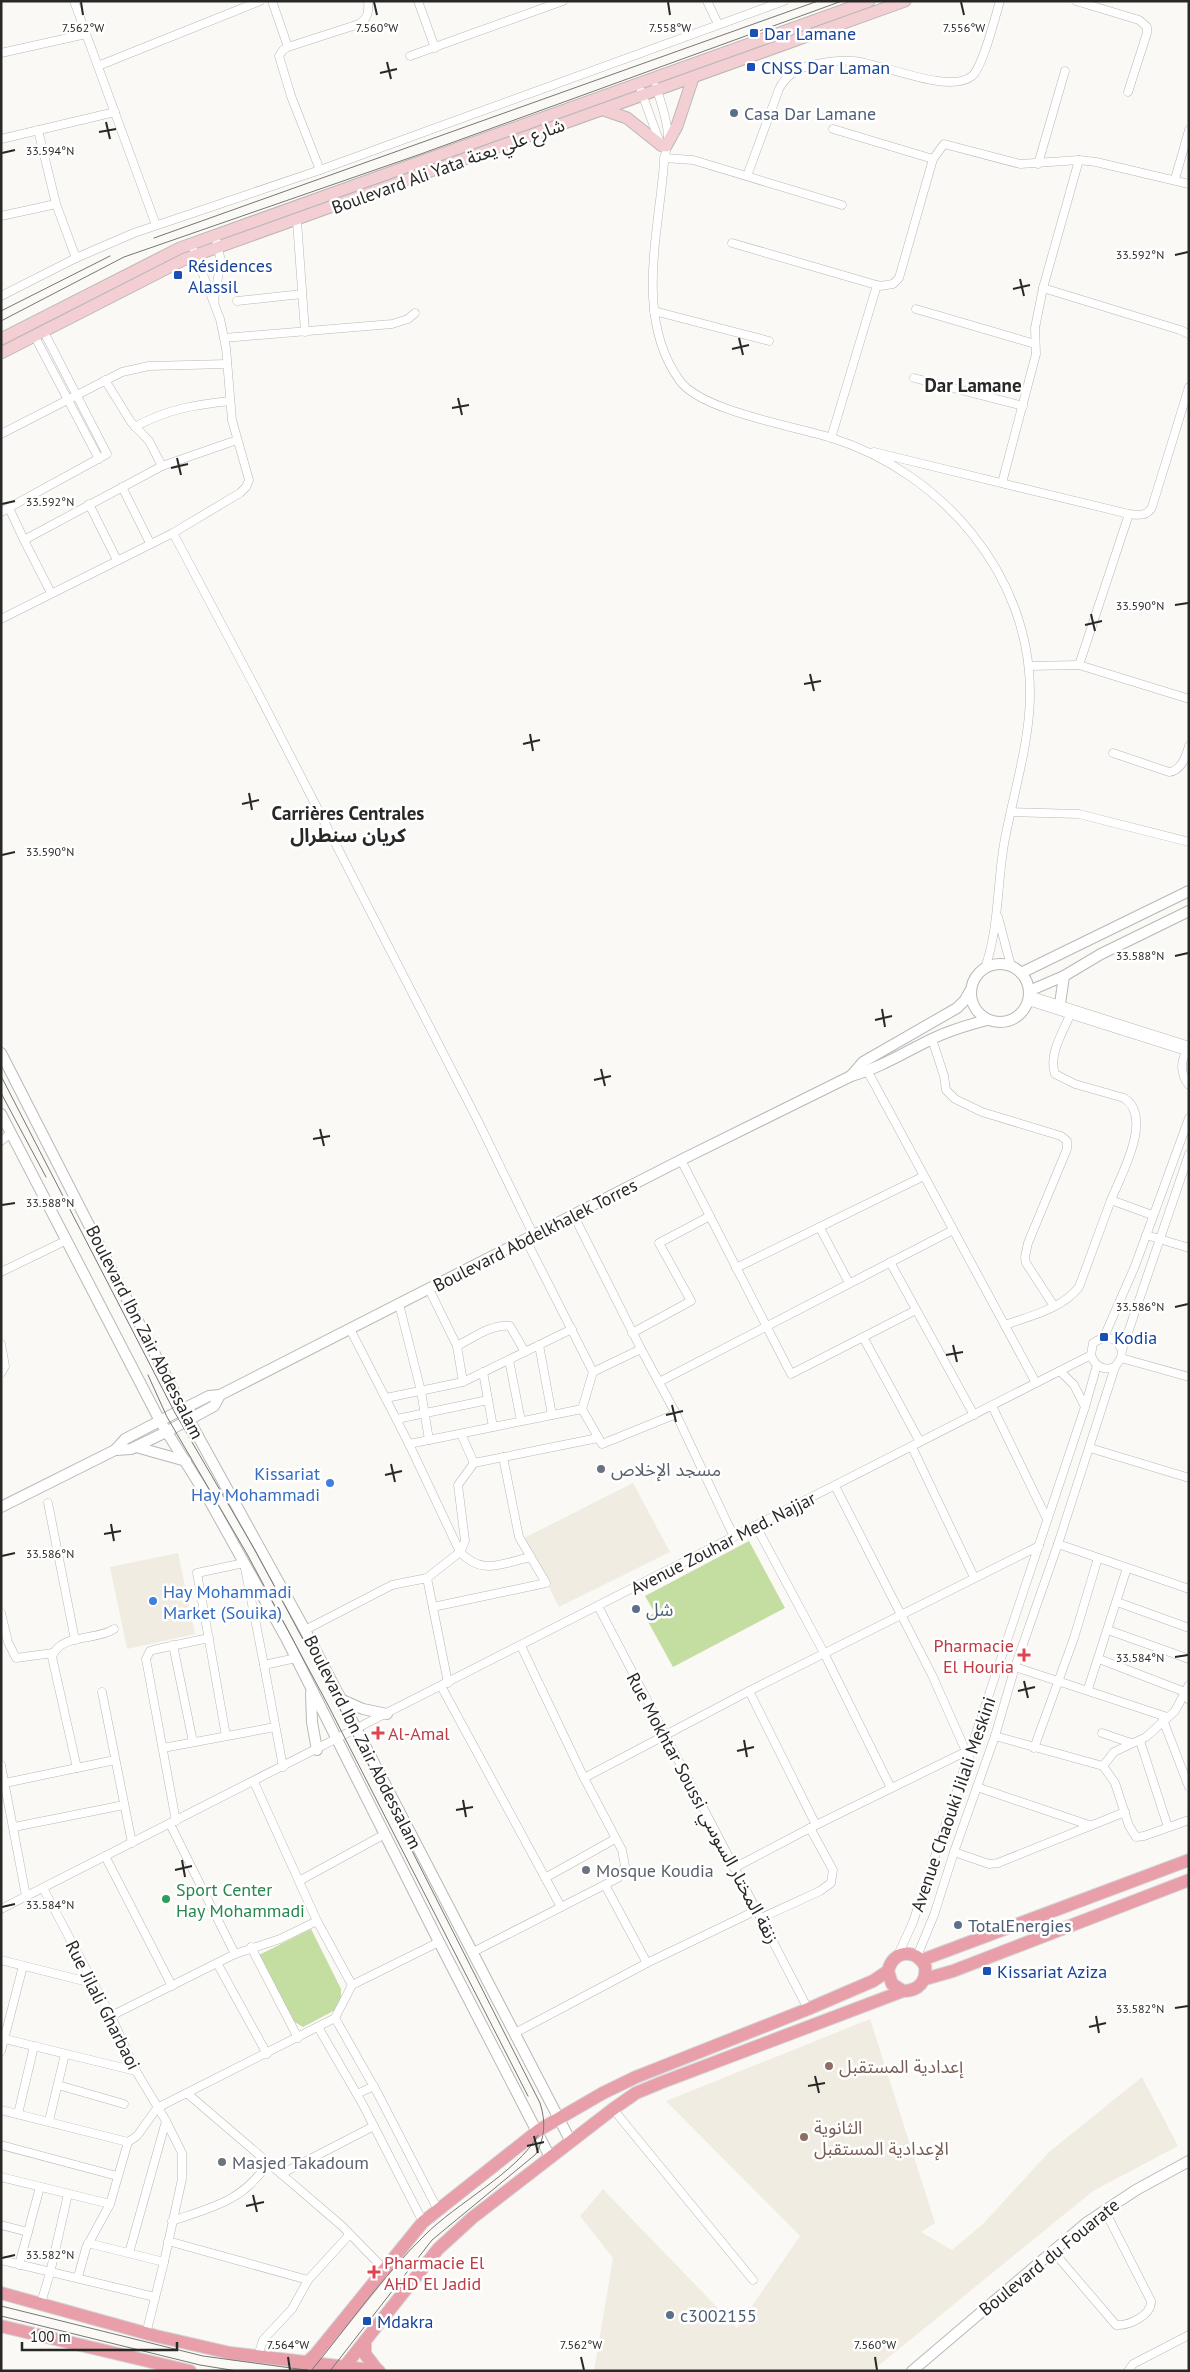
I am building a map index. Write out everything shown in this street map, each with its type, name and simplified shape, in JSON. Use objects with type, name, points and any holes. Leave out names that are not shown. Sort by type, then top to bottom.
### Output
[{"type":"main road","name":"Boulevard Ali Yata شارع علي يعتة","points":[[1,339],[166,254],[192,243],[869,1]]},
{"type":"main road","name":"Boulevard Ali Yata شارع علي يعتة","points":[[1,353],[196,255],[297,221],[381,188],[905,1]]},
{"type":"main road","points":[[604,110],[627,118],[664,150],[677,126],[693,78]]},
{"type":"main road","points":[[920,1958],[1189,1860]]},
{"type":"main road","points":[[343,2368],[438,2249],[472,2218],[570,2140],[636,2093],[903,1991],[916,1989],[925,1979],[962,1967],[1188,1882]]},
{"type":"main road","points":[[903,1991],[892,1984],[888,1971],[898,1955],[911,1953],[920,1958],[926,1966],[925,1979]]},
{"type":"main road","points":[[302,2366],[315,2355],[423,2222],[536,2132],[603,2093],[636,2077],[808,2009],[873,1981],[888,1971]]},
{"type":"main road","points":[[1,2292],[146,2334],[230,2353],[258,2356],[302,2366],[379,2371]]},
{"type":"main road","points":[[1,2326],[190,2371]]},
{"type":"main road","points":[[365,2341],[365,2354],[379,2371]]},
{"type":"street","points":[[74,1],[156,225]]},
{"type":"street","points":[[98,66],[260,1]]},
{"type":"street","points":[[272,1],[288,47]]},
{"type":"street","points":[[320,170],[280,66],[280,54],[288,47],[359,24],[369,13],[368,1]]},
{"type":"street","points":[[418,1],[435,48]]},
{"type":"street","points":[[410,56],[563,1]]},
{"type":"street","points":[[707,1],[718,24]]},
{"type":"street","points":[[1,296],[122,237],[320,170],[784,1]]},
{"type":"street","points":[[747,176],[779,89],[783,81],[793,72],[819,63],[854,61],[902,73],[958,83],[974,75],[980,64],[1000,1]]},
{"type":"street","points":[[1076,1],[1108,5],[1139,20],[1147,27],[1148,33],[1128,92]]},
{"type":"street","points":[[1,53],[86,34]]},
{"type":"street","points":[[1038,164],[1065,71]]},
{"type":"street","points":[[653,79],[667,127],[656,235],[654,311],[656,326],[668,362],[687,390],[722,406],[831,438],[860,449],[1128,514],[1139,515],[1150,512],[1189,387]]},
{"type":"street","points":[[638,84],[664,150],[842,205]]},
{"type":"street","points":[[1,138],[115,112]]},
{"type":"street","points":[[833,129],[933,159]]},
{"type":"street","points":[[38,130],[56,204],[76,258]]},
{"type":"street","points":[[1175,179],[1189,130]]},
{"type":"street","points":[[732,244],[877,285],[889,285],[898,280],[933,159],[941,146],[947,144],[1020,164],[1079,160],[1096,162],[1175,179],[1189,184]]},
{"type":"street","points":[[1002,483],[1036,354],[1035,328],[1043,288],[1079,160]]},
{"type":"street","points":[[1,216],[56,204]]},
{"type":"street","points":[[297,221],[304,332]]},
{"type":"street","points":[[214,300],[220,274],[219,248],[215,235]]},
{"type":"street","points":[[1,619],[173,533],[236,496],[246,487],[248,480],[237,440],[230,402],[224,338],[214,300],[192,243]]},
{"type":"street","points":[[831,438],[877,285]]},
{"type":"street","points":[[1043,288],[1189,334]]},
{"type":"street","points":[[237,301],[302,294]]},
{"type":"street","points":[[916,309],[1035,344]]},
{"type":"street","points":[[654,311],[769,341]]},
{"type":"street","points":[[224,338],[392,324],[408,319],[415,313]]},
{"type":"street","points":[[39,334],[76,395],[106,452],[106,455],[5,510],[24,540],[51,593]]},
{"type":"street","points":[[39,334],[68,399],[99,459]]},
{"type":"street","points":[[1,434],[122,372],[149,366],[227,364]]},
{"type":"street","points":[[914,378],[1023,406]]},
{"type":"street","points":[[105,380],[135,428],[149,441],[162,466]]},
{"type":"street","points":[[135,428],[164,412],[177,408],[230,402]]},
{"type":"street","points":[[24,540],[162,466],[237,440]]},
{"type":"street","points":[[860,449],[917,480],[966,525],[979,540],[1002,577],[1018,622],[1029,666],[1029,720],[1001,862],[990,953],[985,968],[972,984],[972,1000],[975,1008],[987,1020],[995,1022],[1012,1020],[1025,1009],[1029,996],[1027,981],[1021,973],[1011,966],[1002,964],[985,968]]},
{"type":"street","points":[[122,487],[150,543]]},
{"type":"street","points":[[88,504],[116,560]]},
{"type":"street","points":[[1078,665],[1128,514]]},
{"type":"street","points":[[173,533],[256,689],[477,1119],[593,1372],[582,1409],[598,1438],[602,1444],[676,1414]]},
{"type":"street","points":[[1029,666],[1078,665],[1189,700]]},
{"type":"street","points":[[1113,753],[1169,772],[1177,769],[1186,755],[1189,746]]},
{"type":"street","points":[[1011,812],[1079,814],[1189,842]]},
{"type":"street","points":[[1021,973],[1189,892]]},
{"type":"street","points":[[996,911],[1011,966]]},
{"type":"street","points":[[1029,996],[1101,954],[1189,911]]},
{"type":"street","points":[[1060,1004],[1064,976]]},
{"type":"street","name":"Boulevard Abdelkhalek Torres","points":[[851,1076],[863,1062],[957,1008],[968,996],[972,984]]},
{"type":"street","points":[[1029,996],[1060,1004],[1188,1048]]},
{"type":"street","points":[[1029,996],[1070,1015],[1188,1048]]},
{"type":"street","points":[[1005,1326],[1066,1300],[1079,1287],[1134,1141],[1137,1118],[1132,1105],[1124,1098],[1074,1084],[1054,1074],[1055,1052],[1070,1015]]},
{"type":"street","name":"Boulevard Abdelkhalek Torres","points":[[115,1450],[125,1439],[183,1409],[209,1396],[220,1396],[682,1160],[851,1076],[868,1072],[961,1026],[987,1020]]},
{"type":"street","points":[[932,1039],[946,1090],[955,1099],[976,1109],[1061,1136],[1067,1141],[1067,1149],[1028,1243],[1025,1257],[1029,1268],[1054,1306]]},
{"type":"street","points":[[1188,1048],[1182,1070],[1189,1085]]},
{"type":"street","name":"Boulevard Ibn Zair Abdessalam","points":[[1,1053],[183,1409],[305,1630],[570,2140]]},
{"type":"street","points":[[868,1072],[1036,1383]]},
{"type":"street","name":"Boulevard Ibn Zair Abdessalam","points":[[1,1114],[160,1421],[186,1461],[296,1658],[438,1942],[550,2156]]},
{"type":"street","points":[[1189,1118],[1127,1285],[1104,1337],[1093,1343],[1090,1356],[1097,1365],[1106,1369],[1115,1367],[1122,1354],[1189,1154]]},
{"type":"street","points":[[1,1141],[12,1133]]},
{"type":"street","points":[[682,1160],[790,1374],[916,1310]]},
{"type":"street","points":[[736,1268],[924,1176]]},
{"type":"street","points":[[1112,1200],[1152,1215]]},
{"type":"street","points":[[574,1216],[632,1333],[676,1414],[734,1537]]},
{"type":"street","points":[[632,1333],[691,1302],[659,1243],[710,1216]]},
{"type":"street","points":[[820,1228],[849,1283]]},
{"type":"street","points":[[658,1382],[953,1230]]},
{"type":"street","points":[[1146,1235],[1189,1248]]},
{"type":"street","points":[[1,1272],[66,1240]]},
{"type":"street","points":[[890,1262],[974,1415]]},
{"type":"street","points":[[430,1289],[457,1346],[464,1382]]},
{"type":"street","points":[[399,1304],[421,1391],[429,1440]]},
{"type":"street","points":[[457,1346],[496,1327],[506,1325],[510,1326],[525,1352]]},
{"type":"street","points":[[350,1329],[397,1419],[460,1552],[470,1563],[480,1567],[532,1557]]},
{"type":"street","points":[[386,1398],[464,1382],[572,1329]]},
{"type":"street","points":[[863,1337],[920,1442]]},
{"type":"street","points":[[1104,1337],[1116,1340],[1122,1354],[1189,1377]]},
{"type":"street","points":[[1,1344],[5,1366],[1,1373]]},
{"type":"street","points":[[538,1345],[552,1415]]},
{"type":"street","points":[[593,1372],[641,1349]]},
{"type":"street","name":"Avenue Zouhar Med. Najjar","points":[[1,1908],[254,1782],[1090,1356]]},
{"type":"street","points":[[509,1360],[521,1421]]},
{"type":"street","name":"Avenue Chaouki Jilali Meskini","points":[[898,1955],[913,1922],[967,1755],[1085,1407],[1097,1365]]},
{"type":"street","name":"Avenue Chaouki Jilali Meskini","points":[[920,1958],[954,1852],[995,1736],[1015,1667],[1090,1448],[1115,1367]]},
{"type":"street","points":[[1060,1371],[1074,1385],[1085,1407]]},
{"type":"street","points":[[482,1372],[493,1427]]},
{"type":"street","name":"Boulevard Abdelkhalek Torres","points":[[1,1507],[115,1450],[136,1447],[166,1432],[214,1406],[220,1396]]},
{"type":"street","points":[[397,1419],[488,1400]]},
{"type":"street","points":[[992,1406],[1047,1519]]},
{"type":"street","points":[[409,1444],[582,1409]]},
{"type":"street","points":[[461,1434],[474,1463]]},
{"type":"street","points":[[305,1630],[392,1586],[427,1578],[460,1552],[464,1541],[458,1485],[474,1463],[598,1438]]},
{"type":"street","points":[[912,1446],[974,1577]]},
{"type":"street","points":[[136,1447],[186,1461]]},
{"type":"street","points":[[1090,1448],[1189,1478]]},
{"type":"street","points":[[433,1607],[546,1583],[519,1537],[503,1457]]},
{"type":"street","points":[[734,1868],[813,1826],[891,1788],[967,1755],[932,1675],[835,1486]]},
{"type":"street","points":[[48,1503],[75,1640]]},
{"type":"street","points":[[756,1526],[824,1653],[891,1788]]},
{"type":"street","points":[[1058,1544],[1189,1589]]},
{"type":"street","points":[[584,1778],[749,1690],[1039,1546]]},
{"type":"street","points":[[1034,1748],[1080,1621],[1098,1558]]},
{"type":"street","points":[[226,1736],[197,1573],[244,1563],[283,1767]]},
{"type":"street","points":[[1088,1690],[1128,1568]]},
{"type":"street","points":[[427,1578],[448,1682]]},
{"type":"street","points":[[1118,1602],[1189,1628]]},
{"type":"street","name":"Rue Mokhtar Soussi زنقة المختار السوسي","points":[[598,1606],[663,1735],[808,2009]]},
{"type":"street","points":[[1,1613],[5,1643],[12,1654],[18,1659],[53,1653],[75,1640],[114,1629]]},
{"type":"street","points":[[1108,1630],[1189,1660]]},
{"type":"street","points":[[209,1638],[150,1652],[146,1659],[163,1748],[173,1822],[235,1954]]},
{"type":"street","points":[[173,1646],[193,1742]]},
{"type":"street","points":[[473,1952],[618,1878],[625,1866],[625,1858],[584,1778],[521,1646]]},
{"type":"street","points":[[53,1653],[52,1657],[77,1768]]},
{"type":"street","points":[[264,1665],[296,1658]]},
{"type":"street","points":[[1099,1659],[1187,1688]]},
{"type":"street","points":[[1015,1667],[1088,1690],[1165,1718]]},
{"type":"street","points":[[441,1686],[561,1907]]},
{"type":"street","points":[[1187,1688],[1189,1700]]},
{"type":"street","points":[[1103,1766],[1114,1752],[1130,1743],[1140,1741],[1178,1708],[1187,1688]]},
{"type":"street","points":[[311,1689],[312,1722],[317,1750]]},
{"type":"street","points":[[749,1690],[833,1870],[831,1883],[820,1891],[761,1918]]},
{"type":"street","points":[[102,1692],[132,1843]]},
{"type":"street","points":[[340,1699],[363,1709],[387,1714]]},
{"type":"street","points":[[1165,1718],[1189,1787]]},
{"type":"street","points":[[163,1748],[275,1727]]},
{"type":"street","points":[[1102,1733],[1130,1743]]},
{"type":"street","points":[[995,1736],[1103,1766],[1115,1783],[1129,1826],[1136,1837],[1189,1820]]},
{"type":"street","points":[[1140,1741],[1168,1827]]},
{"type":"street","points":[[6,1783],[115,1760]]},
{"type":"street","points":[[1,1764],[26,1896]]},
{"type":"street","points":[[254,1782],[317,1921],[352,1985]]},
{"type":"street","points":[[976,1787],[1089,1825]]},
{"type":"street","points":[[14,1827],[124,1805]]},
{"type":"street","points":[[954,1852],[989,1864],[998,1863],[1124,1812]]},
{"type":"street","points":[[299,1881],[385,1834]]},
{"type":"street","points":[[545,1878],[615,1839]]},
{"type":"street","points":[[105,1856],[172,1986]]},
{"type":"street","points":[[605,1885],[647,1963]]},
{"type":"street","name":"Rue Jilali Gharbaoi","points":[[43,1888],[111,2016],[136,2071],[166,2121],[182,2153],[183,2168],[164,2262],[146,2334]]},
{"type":"street","points":[[515,2033],[647,1963],[756,1910]]},
{"type":"street","points":[[111,2016],[235,1954],[280,1938],[317,1921]]},
{"type":"street","points":[[78,2277],[88,2243],[110,2204],[128,2142],[137,2136],[157,2108],[335,2018],[343,2006],[352,1985],[438,1942]]},
{"type":"street","points":[[252,1947],[298,2038]]},
{"type":"street","points":[[1,1960],[92,1983]]},
{"type":"street","points":[[217,1963],[267,2054]]},
{"type":"street","points":[[1,2052],[3,2038],[23,1966]]},
{"type":"street","points":[[335,2018],[374,2086],[438,2210]]},
{"type":"street","points":[[318,2027],[357,2094],[423,2222]]},
{"type":"street","points":[[3,2038],[136,2071]]},
{"type":"street","points":[[18,2114],[34,2046]]},
{"type":"street","points":[[49,2121],[66,2054]]},
{"type":"street","points":[[58,2085],[124,2104]]},
{"type":"street","points":[[357,2094],[374,2086]]},
{"type":"street","points":[[188,2094],[350,2234],[384,2269]]},
{"type":"street","points":[[613,2109],[753,2280]]},
{"type":"street","points":[[1,2110],[128,2142]]},
{"type":"street","points":[[129,2253],[166,2121]]},
{"type":"street","points":[[281,2174],[374,2126]]},
{"type":"street","points":[[1,2145],[117,2176]]},
{"type":"street","name":"Boulevard du Fouarate","points":[[906,2371],[915,2368],[1052,2250],[1104,2209],[1189,2161]]},
{"type":"street","points":[[172,2221],[239,2195],[257,2180],[268,2162]]},
{"type":"street","points":[[1,2177],[110,2204]]},
{"type":"street","points":[[19,2265],[40,2187]]},
{"type":"street","points":[[41,2303],[50,2273],[68,2194]]},
{"type":"street","points":[[1052,2250],[1116,2325],[1127,2324],[1145,2314],[1151,2306],[1151,2301],[1104,2209]]},
{"type":"street","points":[[1,2225],[28,2232]]},
{"type":"street","points":[[258,2356],[263,2340],[292,2309],[308,2280],[350,2234]]},
{"type":"street","points":[[168,2241],[308,2280]]},
{"type":"street","points":[[88,2243],[164,2262]]},
{"type":"street","points":[[1,2260],[155,2297]]},
{"type":"street","points":[[1128,2371],[1133,2364],[1189,2335]]},
{"type":"shaded area","points":[[633,1483],[670,1552],[559,1607],[524,1538]]},
{"type":"shaded area","name":"Hay Mohammadi Market (Souika)","points":[[178,1553],[195,1634],[127,1649],[110,1567]]},
{"type":"shaded area","points":[[870,2019],[935,2223],[921,2232],[952,2250],[983,2224],[1049,2152],[1142,2077],[1178,2146],[1093,2191],[872,2371],[594,2371],[613,2258],[580,2216],[603,2189],[737,2328],[800,2236],[666,2101]]},
{"type":"green space","points":[[749,1541],[785,1608],[673,1667],[646,1618],[655,1613],[645,1596]]},
{"type":"green space","points":[[311,1929],[341,1989],[341,2007],[303,2027],[293,2021],[259,1955]]},
{"type":"tram line","points":[[154,238],[818,1]]},
{"type":"tram line","points":[[1,321],[124,257],[418,155],[842,1]]},
{"type":"tram line","points":[[1,311],[110,256]]},
{"type":"tram line","points":[[1,1076],[175,1413],[255,1550],[336,1701],[542,2110],[543,2135],[536,2154],[432,2240],[330,2371]]},
{"type":"tram line","points":[[1,1093],[46,1177]]},
{"type":"tram line","points":[[148,1375],[167,1417],[247,1554],[328,1705],[528,2096]]},
{"type":"tram line","points":[[311,2371],[380,2285],[424,2236],[516,2162],[538,2135]]},
{"type":"tram line","points":[[1,2306],[203,2356],[313,2371]]},
{"type":"tram line","points":[[1,2316],[200,2365],[237,2371]]},
{"type":"place","name":"Dar Lamane","points":[[754,33]]},
{"type":"place","name":"CNSS Dar Laman","points":[[751,67]]},
{"type":"place","name":"Casa Dar Lamane","points":[[734,113]]},
{"type":"place","name":"Résidences Alassil","points":[[178,275]]},
{"type":"place","name":"Kodia","points":[[1104,1337]]},
{"type":"place","name":"مسجد الإخلاص","points":[[601,1469]]},
{"type":"place","name":"Kissariat Hay Mohammadi","points":[[330,1483]]},
{"type":"place","name":"Hay Mohammadi Market (Souika)","points":[[153,1601]]},
{"type":"place","name":"شل","points":[[636,1609]]},
{"type":"place","name":"Pharmacie El Houria","points":[[1024,1655]]},
{"type":"place","name":"Al-Amal","points":[[378,1733]]},
{"type":"place","name":"Mosque Koudia","points":[[586,1870]]},
{"type":"place","name":"Sport Center Hay Mohammadi","points":[[166,1899]]},
{"type":"place","name":"TotalEnergies","points":[[958,1925]]},
{"type":"place","name":"Kissariat Aziza","points":[[987,1971]]},
{"type":"place","name":"إعدادية المستقبل","points":[[829,2066]]},
{"type":"place","name":"الثانوية الإعدادية المستقبل","points":[[804,2137]]},
{"type":"place","name":"Masjed Takadoum","points":[[222,2162]]},
{"type":"place","name":"Pharmacie El AHD El Jadid","points":[[374,2272]]},
{"type":"place","name":"c3002155","points":[[670,2315]]},
{"type":"place","name":"Mdakra","points":[[367,2321]]},
{"type":"district","name":"Dar Lamane","points":[[973,385]]},
{"type":"district","name":"Carrières Centrales كريان سنطرال","points":[[348,824]]}]
